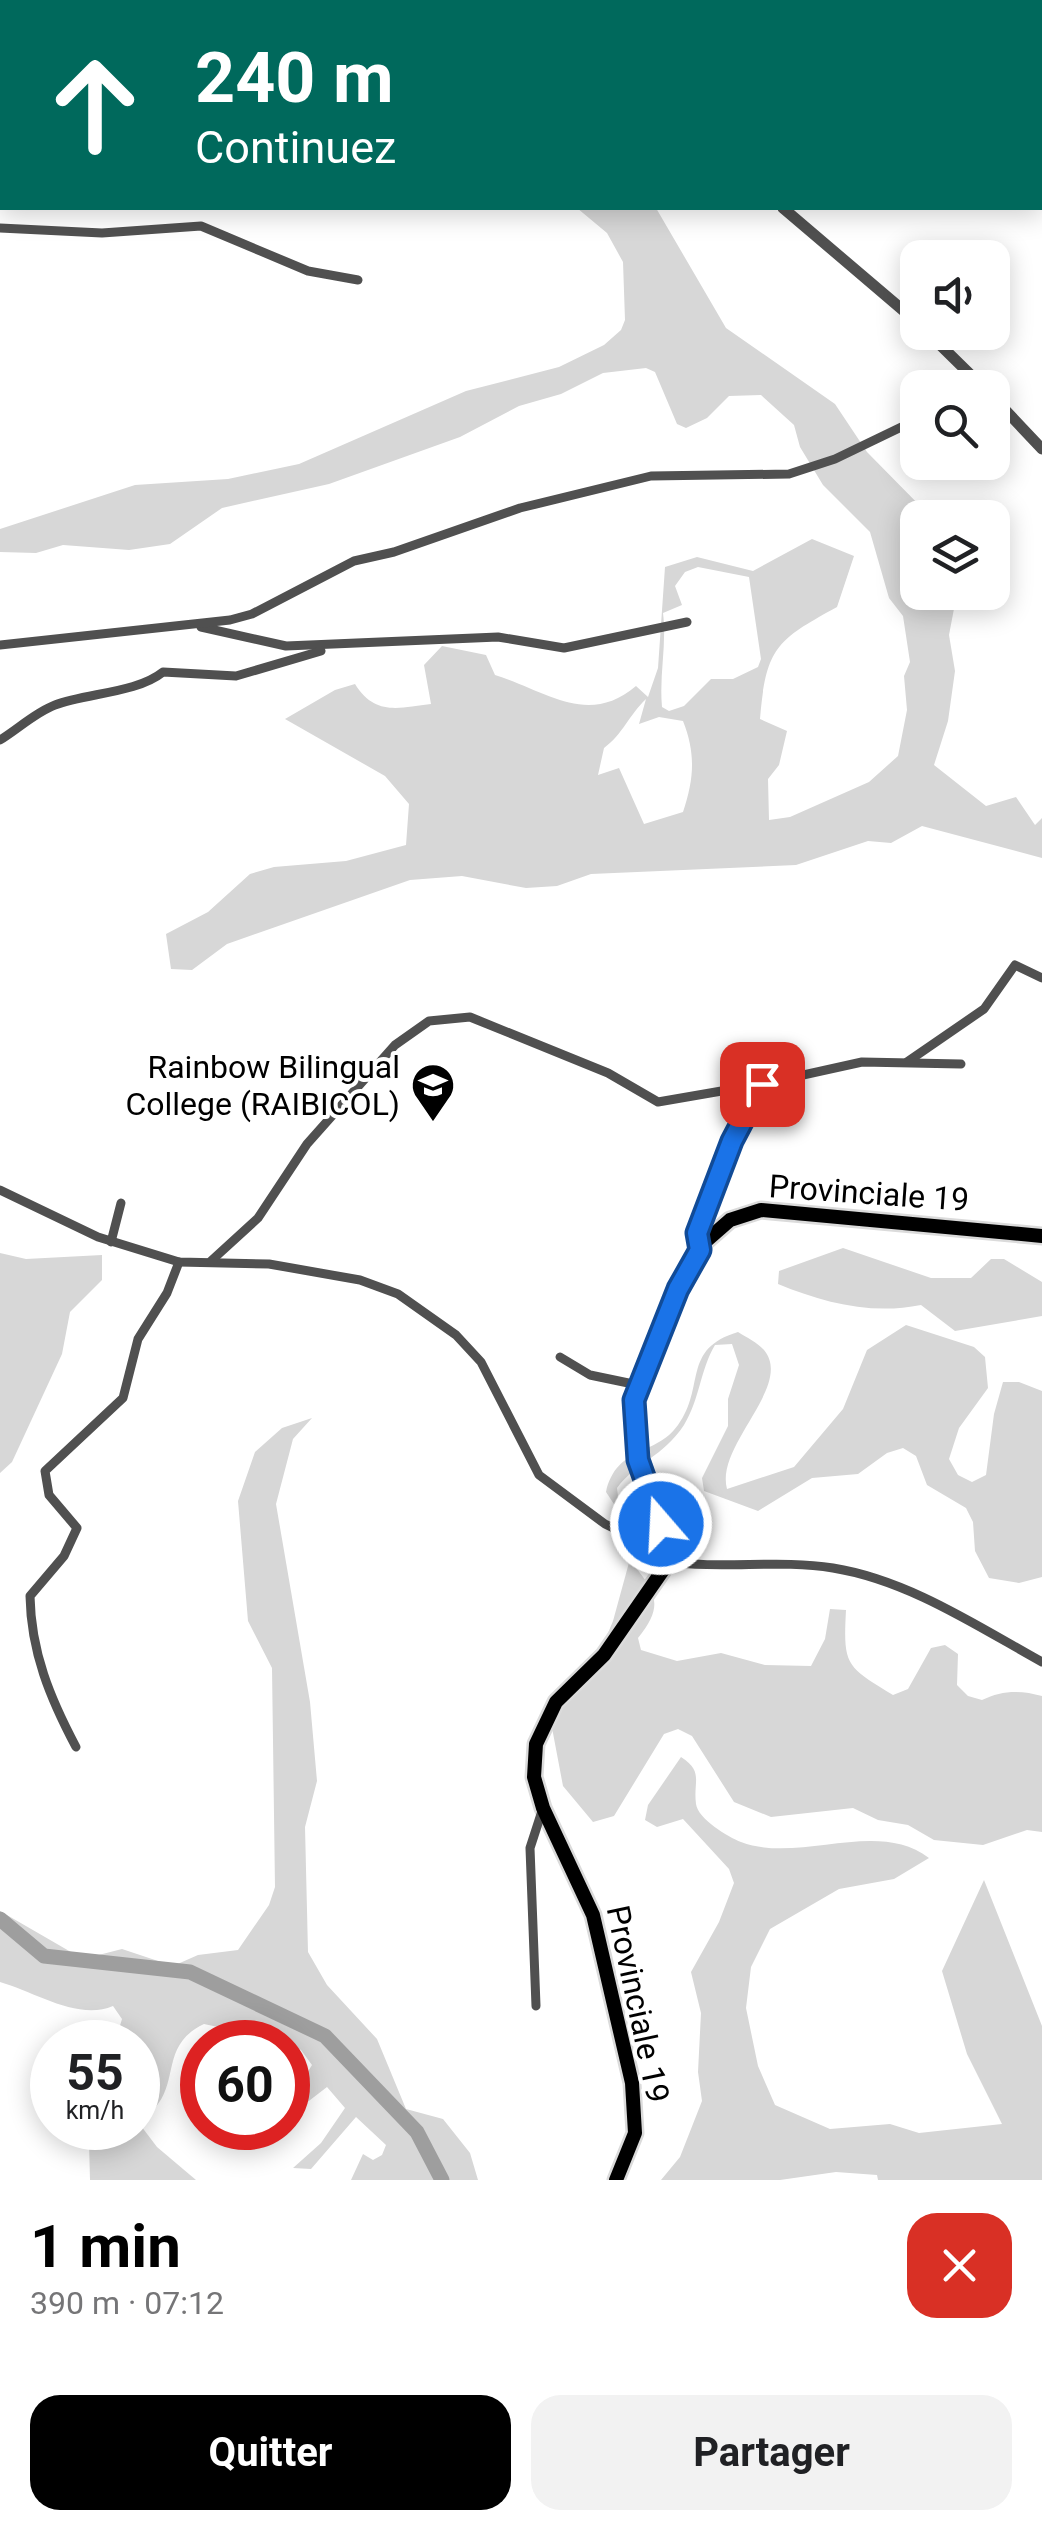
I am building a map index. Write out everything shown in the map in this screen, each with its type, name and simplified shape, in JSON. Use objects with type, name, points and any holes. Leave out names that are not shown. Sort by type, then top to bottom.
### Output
[{"type":"main road","name":"Provinciale 19","points":[[616,2180],[635,2133],[632,2083],[593,1915],[543,1808],[534,1767],[538,1732],[556,1702],[586,1676],[641,1608],[665,1557],[658,1513],[634,1436],[638,1386],[678,1289],[700,1250],[730,1220],[772,1208],[1042,1236]]},
{"type":"street","points":[[785,210],[900,308]]},
{"type":"street","points":[[0,228],[102,233],[201,226],[308,271],[358,280]]},
{"type":"street","points":[[946,350],[966,370]]},
{"type":"street","points":[[1010,420],[1042,449]]},
{"type":"street","points":[[0,645],[192,625],[252,614],[354,561],[394,552],[520,508],[651,476],[789,474],[834,459],[900,428]]},
{"type":"street","points":[[192,625],[286,646],[325,648],[498,638],[564,648],[687,622]]},
{"type":"street","points":[[0,740],[48,707],[91,693],[151,682],[163,672],[236,676],[325,648]]},
{"type":"street","points":[[906,1062],[984,1009],[1015,964],[1042,978]]},
{"type":"street","points":[[208,1262],[258,1218],[307,1144],[395,1044],[429,1021],[470,1017],[608,1073],[658,1102],[846,1065],[960,1064]]},
{"type":"street","points":[[700,1250],[696,1236],[714,1186],[762,1084]]},
{"type":"street","points":[[0,1190],[111,1242],[179,1262],[269,1264],[360,1280],[398,1294],[456,1334],[481,1362],[539,1474],[605,1524],[665,1557],[701,1567],[770,1564],[847,1570],[937,1604],[1042,1662]]},
{"type":"street","points":[[111,1242],[121,1203]]},
{"type":"street","points":[[76,1747],[38,1664],[32,1635],[30,1596],[64,1556],[77,1528],[49,1494],[45,1471],[123,1398],[138,1338],[168,1293],[179,1262]]},
{"type":"street","points":[[560,1356],[590,1375],[638,1386]]},
{"type":"street","points":[[536,2006],[530,1848],[543,1808]]},
{"type":"shaded area","points":[[579,210],[657,210],[726,328],[835,404],[867,452],[914,500],[900,500],[900,610],[954,610],[949,635],[955,671],[948,721],[934,765],[986,806],[1016,797],[1035,825],[1042,818],[1042,858],[922,826],[891,843],[868,841],[796,865],[591,874],[557,886],[526,888],[462,876],[410,880],[227,944],[192,970],[171,969],[166,934],[208,912],[250,874],[274,867],[346,861],[406,845],[409,804],[385,776],[285,719],[335,690],[355,684],[371,701],[388,708],[431,704],[424,665],[442,646],[486,655],[495,675],[567,702],[601,704],[636,686],[648,697],[658,668],[665,567],[697,557],[753,571],[812,539],[854,556],[837,607],[788,638],[778,648],[766,676],[760,719],[787,731],[779,765],[768,779],[769,820],[790,817],[869,782],[898,756],[907,710],[904,676],[910,662],[903,616],[889,598],[870,532],[823,485],[800,447],[794,425],[761,395],[729,396],[707,418],[686,428],[677,424],[655,372],[646,368],[603,373],[561,394],[519,406],[460,437],[329,484],[222,508],[170,544],[129,550],[63,545],[36,553],[0,552],[0,529],[135,485],[228,479],[299,464],[466,391],[559,367],[604,345],[621,330],[625,320],[623,262],[607,233]],"holes":[[[698,567],[749,577],[761,659],[758,667],[733,679],[711,679],[684,706],[669,711],[662,707],[663,613],[682,605],[675,586],[685,572]],[[646,699],[639,724],[659,717],[683,721],[692,766],[689,788],[683,812],[644,824],[619,768],[598,775],[604,748]]]},
{"type":"shaded area","points":[[843,1248],[931,1278],[971,1278],[991,1259],[1004,1259],[1042,1282],[1042,1316],[955,1331],[921,1305],[866,1308],[813,1297],[778,1284],[779,1271]]},
{"type":"shaded area","points":[[0,1253],[26,1259],[102,1255],[102,1280],[70,1312],[62,1354],[12,1462],[0,1473]]},
{"type":"shaded area","points":[[906,1325],[974,1347],[985,1357],[988,1388],[959,1428],[949,1459],[958,1475],[972,1482],[986,1475],[994,1414],[1003,1382],[1019,1382],[1042,1391],[1042,1577],[1019,1583],[989,1578],[975,1551],[973,1522],[966,1508],[927,1485],[916,1456],[903,1448],[887,1453],[858,1474],[812,1478],[758,1511],[704,1491],[702,1478],[728,1426],[728,1399],[739,1365],[732,1344],[715,1345],[684,1425],[617,1488],[619,1504],[644,1533],[632,1563],[654,1600],[651,1618],[638,1638],[641,1650],[677,1661],[721,1653],[765,1665],[811,1666],[825,1639],[830,1609],[846,1610],[845,1643],[851,1663],[893,1695],[908,1689],[931,1648],[945,1645],[958,1654],[957,1685],[968,1696],[982,1700],[1019,1692],[1042,1696],[1042,1832],[1027,1830],[983,1845],[934,1840],[908,1825],[878,1820],[853,1808],[771,1817],[734,1802],[692,1736],[678,1729],[664,1734],[614,1816],[593,1822],[563,1786],[549,1712],[596,1662],[613,1621],[633,1548],[631,1530],[606,1492],[611,1477],[628,1459],[659,1442],[678,1425],[691,1397],[701,1359],[720,1339],[738,1332],[764,1350],[771,1365],[762,1398],[732,1454],[726,1472],[727,1489],[794,1467],[843,1409],[867,1350]]},
{"type":"shaded area","points":[[312,1418],[293,1439],[276,1504],[310,1702],[317,1781],[305,1827],[308,1952],[327,1985],[377,2039],[406,2109],[443,2119],[470,2153],[478,2180],[351,2180],[363,2154],[373,2160],[382,2155],[386,2145],[356,2117],[311,2169],[293,2168],[321,2143],[345,2108],[327,2087],[310,2100],[310,2020],[180,2020],[180,2044],[160,2101],[160,2020],[122,2020],[113,2006],[100,2010],[71,2008],[0,1982],[0,1911],[83,1959],[122,1949],[173,1966],[198,1955],[238,1950],[269,1905],[275,1887],[272,1668],[248,1621],[238,1501],[255,1452],[282,1428]]},
{"type":"shaded area","points":[[681,1757],[695,1772],[696,1804],[702,1816],[741,1842],[788,1848],[886,1842],[929,1858],[894,1879],[839,1889],[770,1929],[751,1967],[746,2008],[758,2066],[775,2105],[830,2129],[890,2124],[919,2133],[1002,2124],[967,2054],[942,1971],[984,1880],[1042,2026],[1042,2180],[878,2180],[877,2175],[836,2172],[780,2180],[661,2180],[680,2157],[702,2101],[698,2072],[701,2013],[691,1972],[719,1922],[734,1883],[729,1869],[683,1819],[657,1827],[645,1820],[648,1805]]},
{"type":"shaded area","points":[[89,2150],[160,2150],[196,2180],[90,2180]]},
{"type":"waterway","points":[[0,1919],[44,1956],[190,1972],[325,2036],[417,2132],[442,2180]]},
{"type":"place","name":"Rainbow Bilingual College (RAIBICOL)","points":[[433,1123]]},
{"type":"route","points":[[661,1524],[638,1460],[634,1400],[678,1289],[700,1250],[697,1233],[732,1141],[762,1084]]}]
